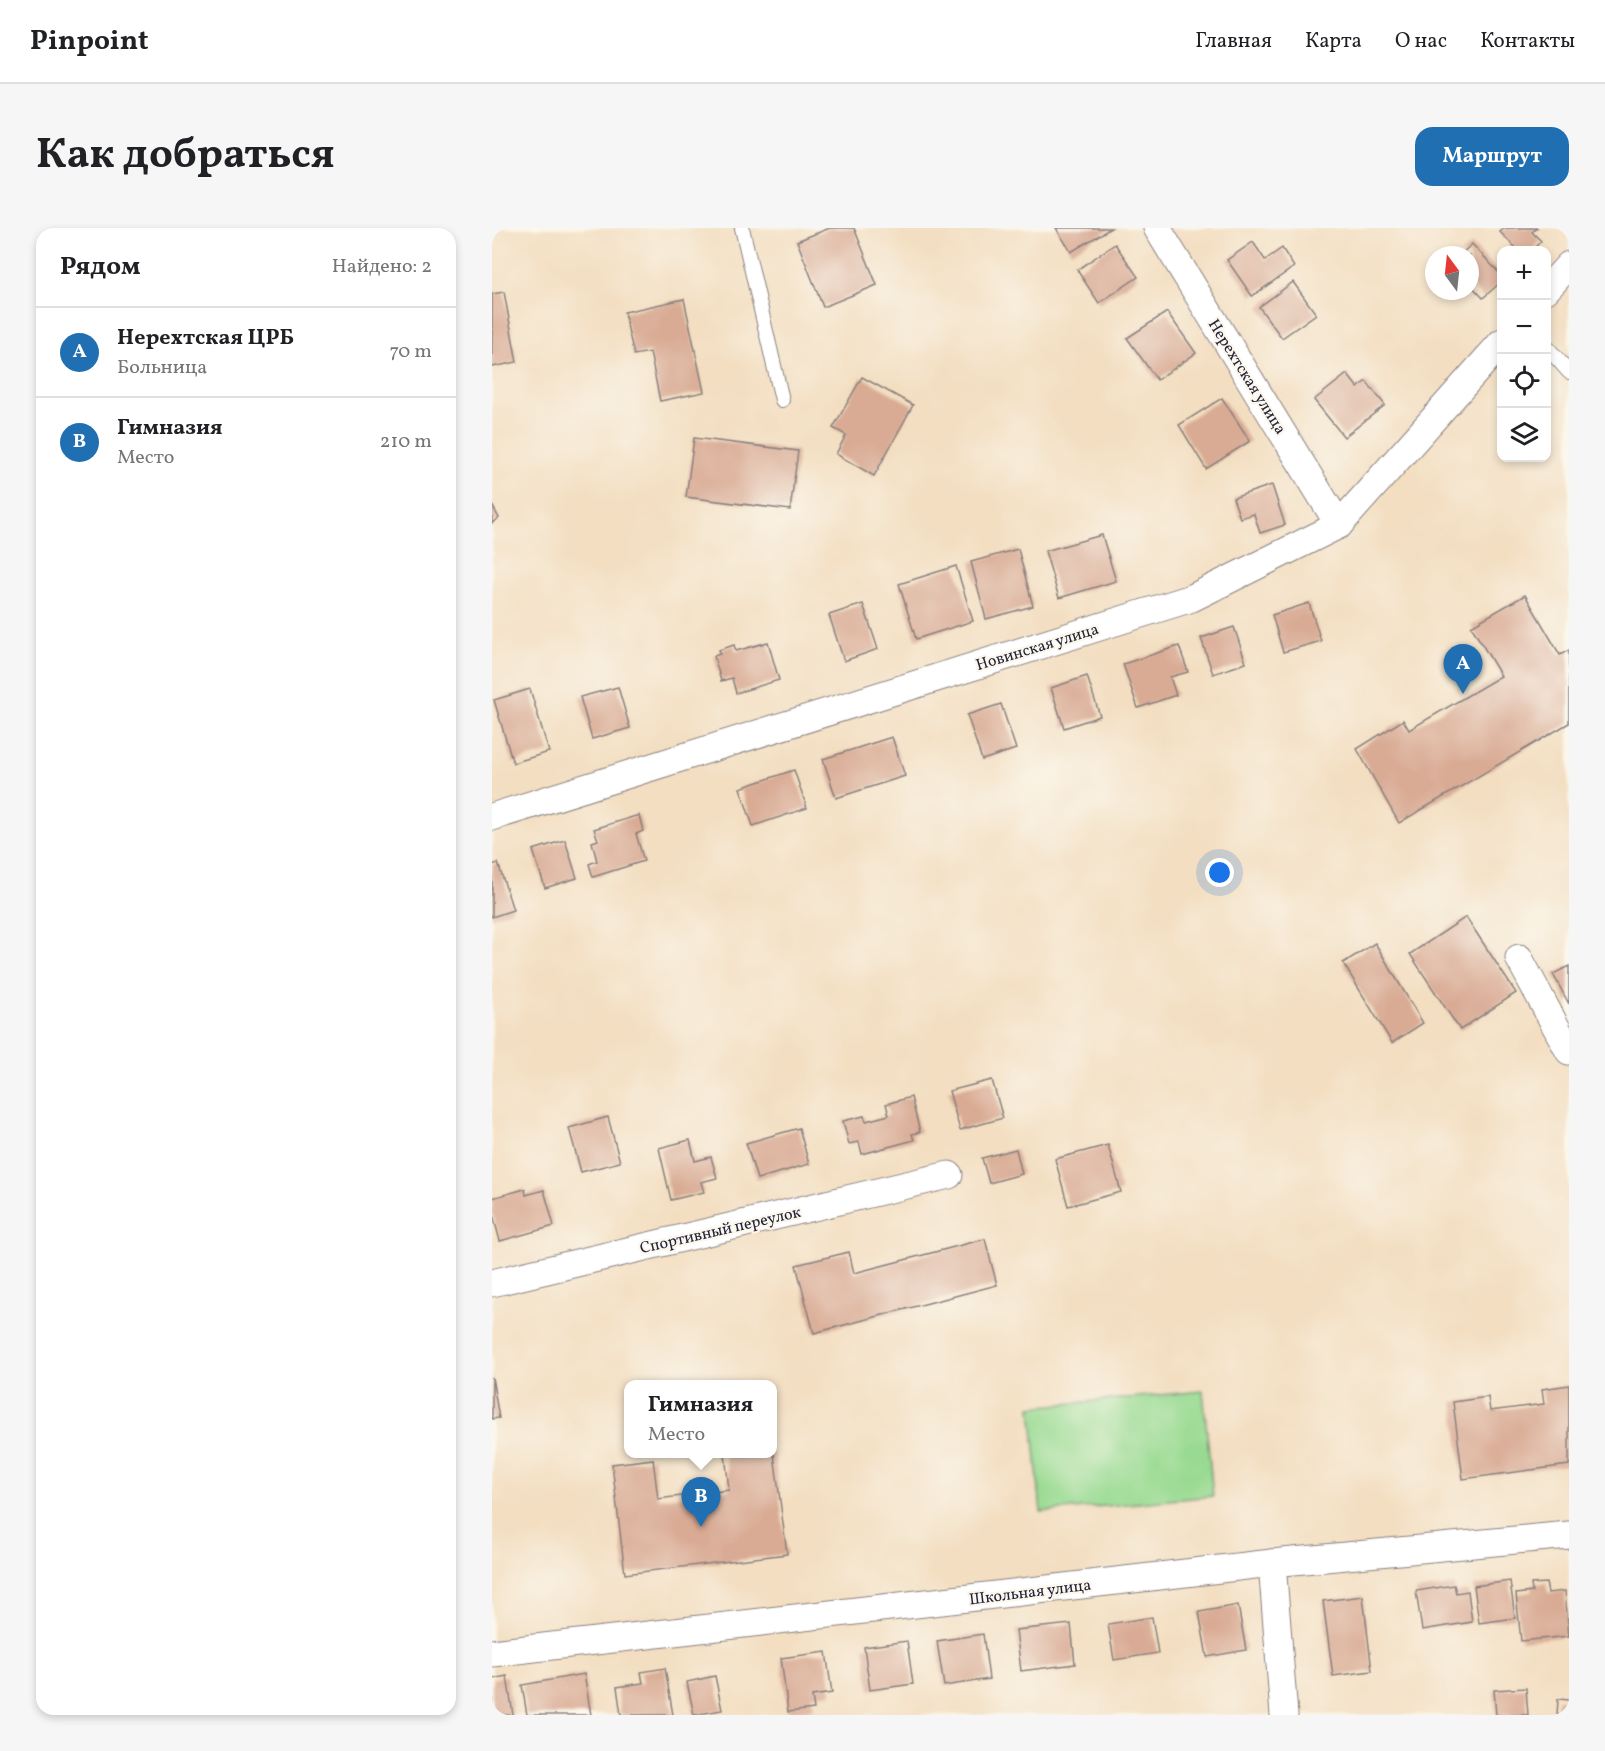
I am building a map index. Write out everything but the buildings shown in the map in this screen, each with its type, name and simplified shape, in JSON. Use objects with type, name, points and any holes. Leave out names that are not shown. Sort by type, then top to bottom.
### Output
[{"type":"street","name":"Нерехтская улица","points":[[1157,228],[1339,525]]},
{"type":"street","points":[[1551,285],[1569,265]]},
{"type":"street","name":"Новинская улица","points":[[492,817],[1192,598],[1339,525],[1497,348]]},
{"type":"street","points":[[1519,958],[1569,1051]]},
{"type":"street","name":"Спортивный переулок","points":[[492,1283],[949,1175]]},
{"type":"street","name":"Школьная улица","points":[[492,1653],[1272,1563],[1569,1535]]},
{"type":"street","points":[[1272,1563],[1284,1715]]},
{"type":"lane","points":[[742,228],[782,400]]},
{"type":"lane","points":[[1551,352],[1569,372]]},
{"type":"green space","points":[[1203,1391],[1213,1496],[1041,1512],[1031,1407]]},
{"type":"place","name":"Нерехтская ЦРБ","points":[[1463,694]]},
{"type":"place","name":"Гимназия","points":[[701,1527]]}]
